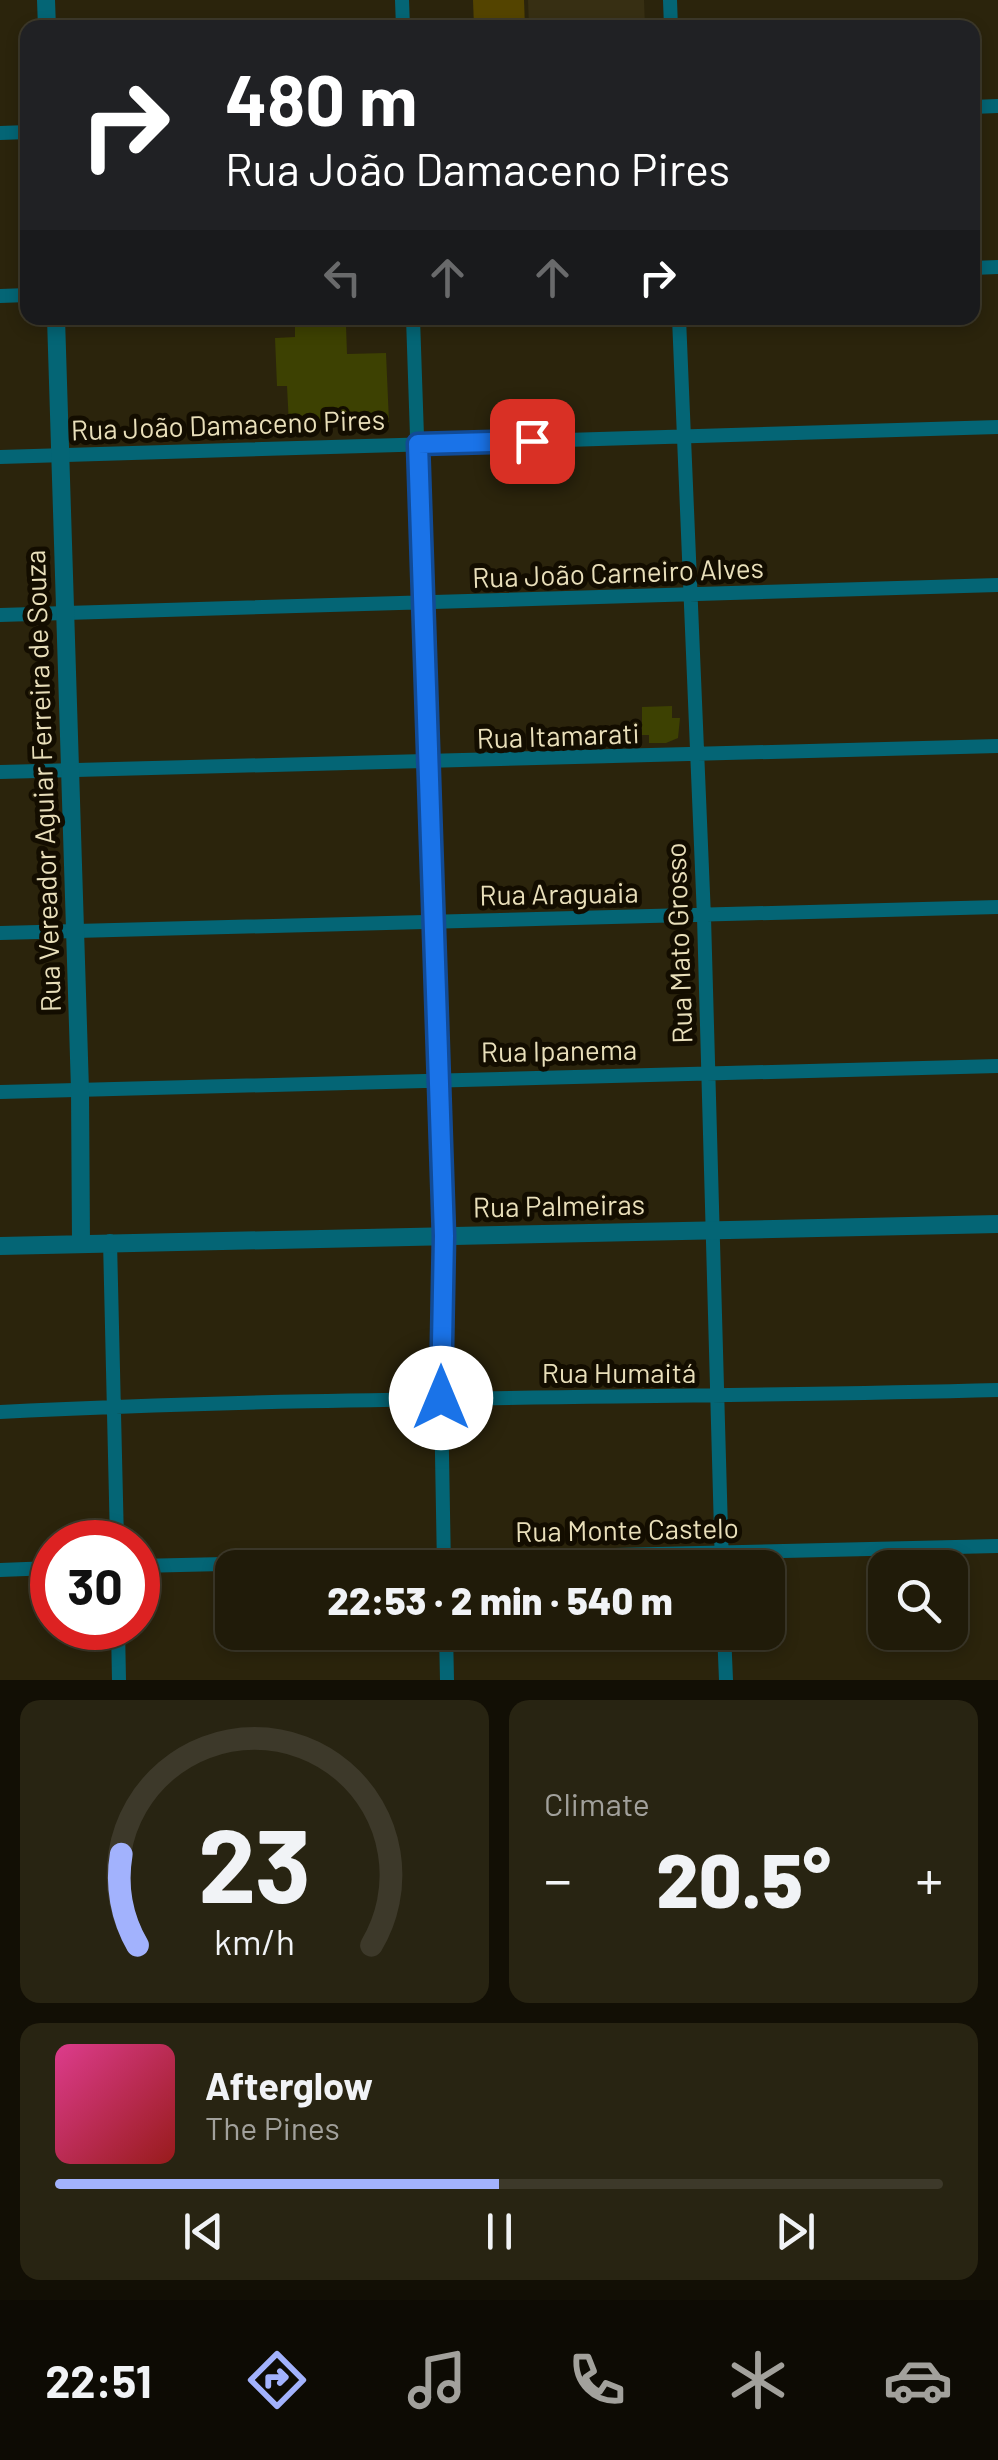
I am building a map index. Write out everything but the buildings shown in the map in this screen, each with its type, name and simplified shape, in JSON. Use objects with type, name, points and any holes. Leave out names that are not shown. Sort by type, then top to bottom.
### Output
[{"type":"street","name":"Rua Vereador Aguiar Ferreira de Souza","points":[[56,325],[80,1090],[81,1244]]},
{"type":"street","points":[[413,325],[444,1236],[444,1550]]},
{"type":"street","name":"Rua Mato Grosso","points":[[680,325],[688,595],[704,917],[722,1550]]},
{"type":"street","name":"Rua João Damaceno Pires","points":[[0,456],[998,427]]},
{"type":"street","name":"Rua João Carneiro Alves","points":[[0,615],[998,585]]},
{"type":"street","name":"Rua Itamarati","points":[[0,772],[697,757],[998,746]]},
{"type":"street","name":"Rua Araguaia","points":[[0,933],[998,907]]},
{"type":"street","name":"Rua Ipanema","points":[[0,1092],[998,1066]]},
{"type":"street","name":"Rua Palmeiras","points":[[0,1246],[998,1224]]},
{"type":"street","points":[[110,1241],[117,1520]]},
{"type":"street","name":"Rua Humaitá","points":[[0,1412],[441,1398],[715,1398],[998,1390]]},
{"type":"street","name":"Rua Monte Castelo","points":[[785,1557],[998,1546]]},
{"type":"street","name":"Rua Monte Castelo","points":[[160,1566],[215,1565]]},
{"type":"street","points":[[0,1570],[30,1569]]},
{"type":"street","points":[[118,1650],[119,1680]]},
{"type":"street","points":[[447,1650],[448,1680]]},
{"type":"street","points":[[725,1650],[726,1680]]},
{"type":"shaded area","points":[[473,0],[524,0],[525,20],[474,20]]},
{"type":"shaded area","points":[[528,0],[644,0],[645,20],[529,20]]},
{"type":"route","points":[[441,1398],[444,1236],[418,444],[532,441]]}]
